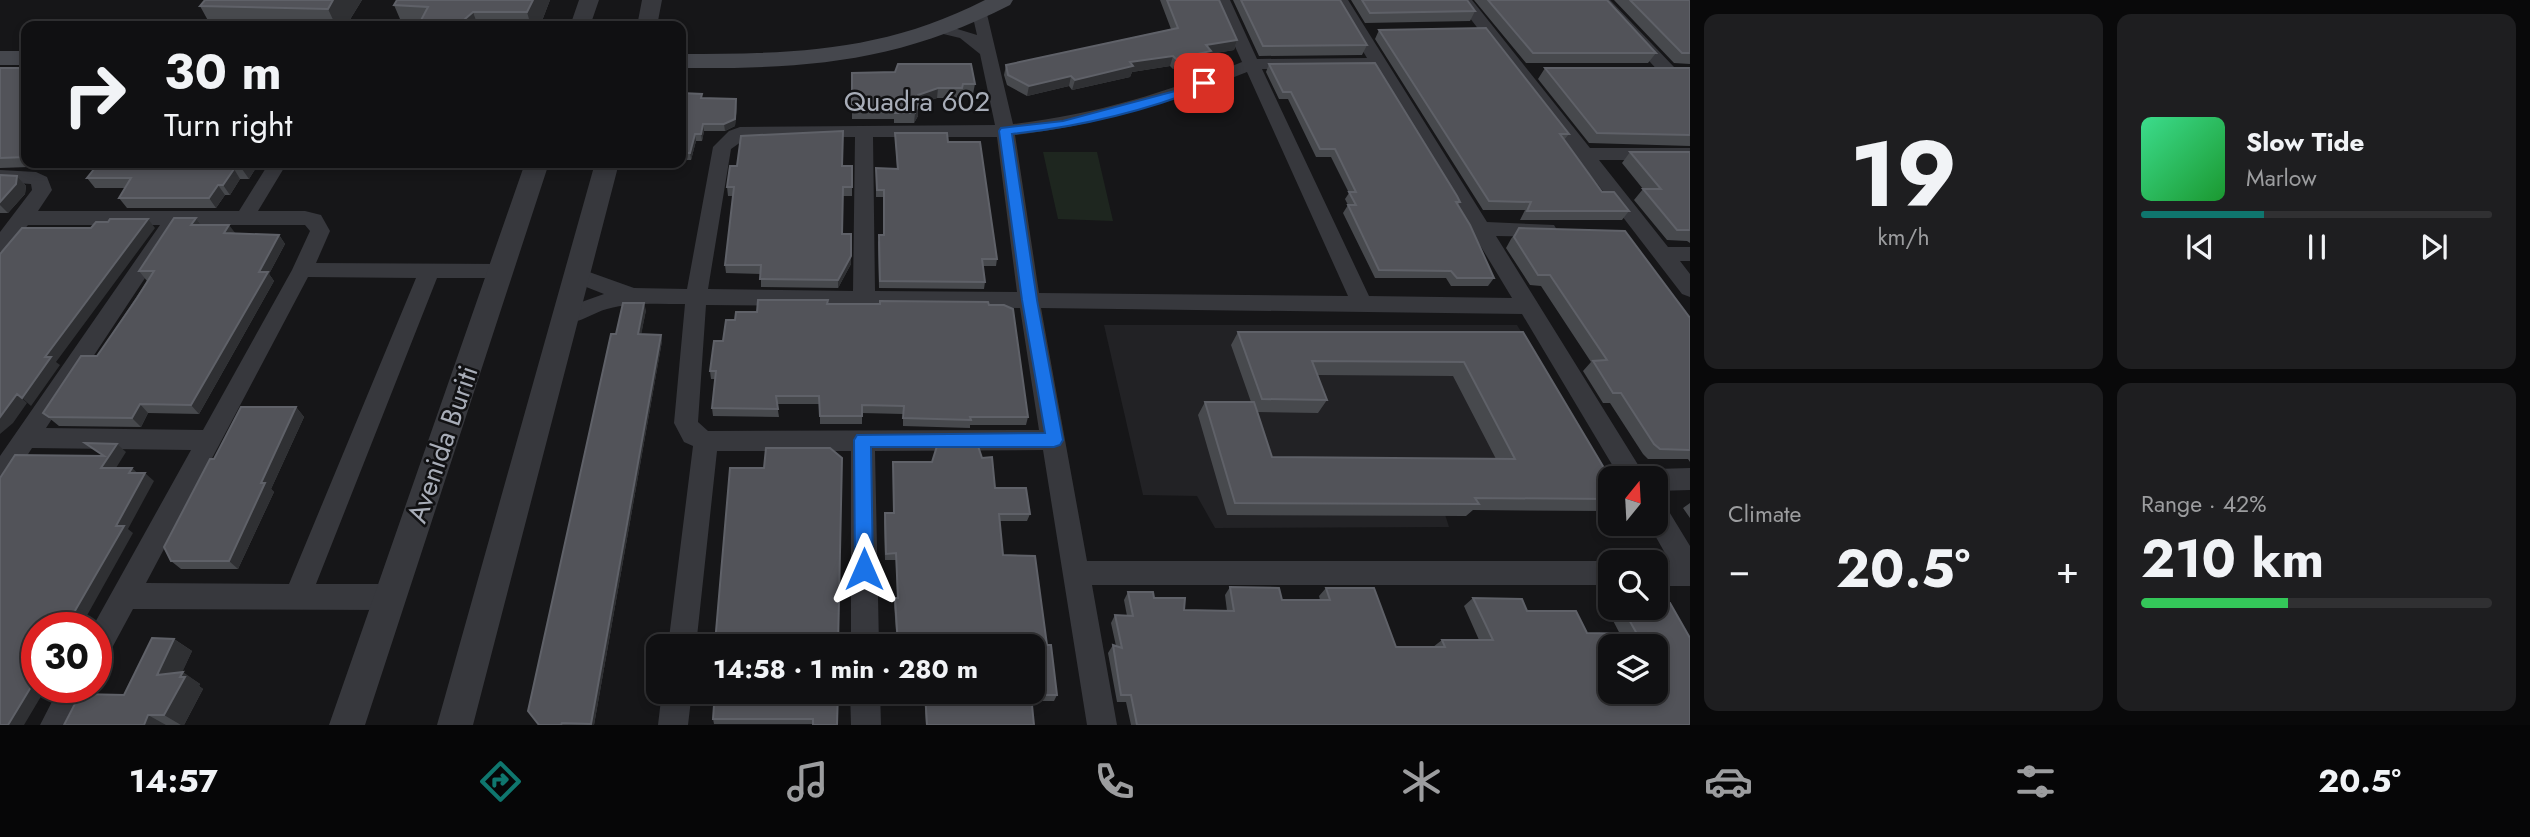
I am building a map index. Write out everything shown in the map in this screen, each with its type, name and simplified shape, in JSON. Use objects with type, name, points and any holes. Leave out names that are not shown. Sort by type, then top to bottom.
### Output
[{"type":"main road","points":[[686,61],[824,58],[891,46],[980,13],[1002,0]]},
{"type":"main road","points":[[0,58],[21,58]]},
{"type":"street","points":[[582,21],[589,0]]},
{"type":"street","points":[[648,21],[653,0]]},
{"type":"street","points":[[1223,0],[1362,304]]},
{"type":"street","points":[[1340,0],[1626,466]]},
{"type":"street","points":[[1464,0],[1690,289]]},
{"type":"street","points":[[1601,0],[1668,71]]},
{"type":"street","points":[[980,13],[1005,131],[1030,300],[1102,725]]},
{"type":"street","points":[[941,29],[966,35],[987,51]]},
{"type":"street","points":[[1461,29],[1487,29]]},
{"type":"street","points":[[1359,32],[1384,31]]},
{"type":"street","points":[[1252,64],[1378,63]]},
{"type":"street","name":"Quadra 602","points":[[696,296],[722,147],[728,140],[746,131],[1005,131],[1063,124],[1180,93],[1252,64]]},
{"type":"street","points":[[1520,71],[1547,71]]},
{"type":"street","points":[[1641,71],[1690,71]]},
{"type":"street","points":[[864,132],[864,298]]},
{"type":"street","points":[[1584,154],[1690,154]]},
{"type":"street","points":[[245,217],[275,168]]},
{"type":"street","name":"Avenida Buriti","points":[[347,725],[535,168]]},
{"type":"street","points":[[455,725],[606,168]]},
{"type":"street","points":[[0,176],[28,176],[42,184],[42,190],[23,218],[0,245]]},
{"type":"street","points":[[23,218],[245,217],[314,220],[320,231],[302,270],[112,619]]},
{"type":"street","points":[[0,476],[174,219]]},
{"type":"street","points":[[1480,229],[1563,230]]},
{"type":"street","points":[[1618,231],[1645,232]]},
{"type":"street","points":[[1663,254],[1690,254]]},
{"type":"street","points":[[302,270],[501,271]]},
{"type":"street","points":[[298,595],[429,272]]},
{"type":"street","points":[[578,276],[633,296]]},
{"type":"street","points":[[567,316],[601,302],[633,296],[1526,306]]},
{"type":"street","points":[[696,296],[685,423],[693,435],[706,441],[1054,440]]},
{"type":"street","points":[[27,438],[209,440]]},
{"type":"street","points":[[863,440],[865,634]]},
{"type":"street","points":[[683,634],[706,441]]},
{"type":"street","points":[[1668,480],[1690,479]]},
{"type":"street","points":[[1668,534],[1690,572],[1668,573]]},
{"type":"street","points":[[1077,573],[1598,573]]},
{"type":"street","points":[[124,596],[390,597]]},
{"type":"street","points":[[55,725],[67,703]]},
{"type":"street","points":[[673,725],[675,704]]},
{"type":"street","points":[[865,704],[866,725]]},
{"type":"shaded area","points":[[1043,152],[1097,152],[1113,221],[1058,219]]},
{"type":"shaded area","points":[[1104,325],[1517,325],[1604,466],[1598,466],[1598,480],[1443,508],[1449,527],[1215,528],[1197,496],[1143,495]]},
{"type":"building","points":[[205,0],[333,0],[328,9],[200,6]]},
{"type":"building","points":[[397,0],[533,0],[527,12],[473,12],[463,21],[421,21],[428,7],[394,5]]},
{"type":"building","points":[[1167,0],[1219,0],[1237,40],[1206,45],[1211,51],[1176,59],[1173,56],[1130,62],[1133,66],[1075,80],[1071,76],[1029,86],[1008,75],[1006,65],[1178,28]]},
{"type":"building","points":[[1241,0],[1340,0],[1367,45],[1263,46]]},
{"type":"building","points":[[1362,0],[1467,0],[1475,11],[1370,13]]},
{"type":"building","points":[[1488,0],[1607,0],[1656,53],[1533,53]]},
{"type":"building","points":[[1630,0],[1690,0],[1690,53],[1682,53]]},
{"type":"building","points":[[1486,28],[1569,134],[1560,134],[1602,192],[1614,192],[1629,211],[1527,211],[1531,202],[1489,201],[1379,30]]},
{"type":"building","points":[[1375,63],[1457,196],[1460,202],[1456,202],[1470,225],[1494,278],[1457,278],[1451,271],[1379,270],[1348,205],[1356,205],[1349,192],[1356,192],[1335,149],[1320,149],[1291,92],[1283,92],[1269,64]]},
{"type":"building","points":[[898,64],[971,64],[975,84],[963,84],[962,88],[938,88],[918,95],[915,113],[895,113],[894,109],[852,109],[852,73],[895,72]]},
{"type":"building","points":[[0,68],[21,68],[21,157],[0,158]]},
{"type":"building","points":[[1545,68],[1690,68],[1690,135],[1597,133]]},
{"type":"building","points":[[686,93],[702,94],[701,98],[736,99],[735,119],[724,124],[703,124],[701,134],[695,134],[690,153],[686,153]]},
{"type":"building","points":[[843,131],[842,166],[852,166],[852,187],[843,187],[842,234],[851,234],[851,256],[838,280],[760,279],[761,265],[725,265],[734,187],[727,187],[730,166],[737,166],[741,136]]},
{"type":"building","points":[[895,133],[947,133],[948,142],[980,142],[997,259],[982,259],[985,282],[880,281],[879,235],[884,235],[884,190],[877,190],[876,168],[898,169]]},
{"type":"building","points":[[1630,152],[1690,152],[1690,230],[1677,230],[1643,189],[1661,189]]},
{"type":"building","points":[[95,168],[243,168],[234,169],[223,185],[218,185],[209,198],[119,198],[131,178],[87,178]]},
{"type":"building","points":[[0,175],[17,176],[16,184],[0,202]]},
{"type":"building","points":[[174,218],[196,218],[191,225],[229,225],[224,233],[279,235],[259,272],[268,272],[191,405],[140,404],[132,418],[49,417],[43,413],[81,356],[97,356],[154,271],[139,271]]},
{"type":"building","points":[[110,219],[148,219],[45,357],[51,357],[22,398],[17,394],[0,417],[0,254],[22,228],[91,228],[96,222],[108,222]]},
{"type":"building","points":[[1519,228],[1625,231],[1690,318],[1690,450],[1660,449],[1621,393],[1613,393],[1593,361],[1607,360],[1550,275],[1538,275],[1514,237]]},
{"type":"building","points":[[758,300],[828,300],[827,304],[880,304],[880,301],[988,302],[989,305],[1004,305],[1013,309],[1028,417],[970,417],[971,420],[903,418],[904,406],[862,405],[862,416],[820,416],[819,396],[776,396],[778,409],[712,408],[716,371],[710,371],[714,341],[723,341],[726,320],[735,320],[736,312],[757,312]]},
{"type":"building","points":[[623,303],[644,303],[638,334],[661,335],[591,724],[539,725],[528,711],[611,334],[616,334]]},
{"type":"building","points":[[1238,332],[1523,332],[1603,466],[1598,466],[1598,499],[1475,498],[1479,504],[1235,503],[1205,402],[1254,402],[1272,457],[1515,459],[1464,362],[1312,361],[1327,400],[1262,399]]},
{"type":"building","points":[[241,407],[296,407],[229,561],[171,561],[164,547],[210,459],[214,459]]},
{"type":"building","points":[[85,443],[117,444],[101,468],[132,468],[129,473],[145,473],[116,526],[124,526],[74,612],[21,612],[21,703],[8,725],[0,725],[0,478],[15,455],[104,456]]},
{"type":"building","points":[[937,446],[978,446],[982,458],[992,457],[995,488],[1026,488],[1030,514],[999,514],[1003,555],[1035,556],[1057,695],[1045,695],[1045,634],[897,634],[896,553],[886,554],[885,513],[894,513],[893,462],[932,462]]},
{"type":"building","points":[[766,448],[830,448],[842,458],[838,634],[716,634],[730,468],[764,468]]},
{"type":"building","points":[[1230,587],[1279,588],[1282,600],[1330,600],[1326,588],[1374,588],[1396,647],[1445,647],[1442,640],[1493,640],[1473,598],[1522,599],[1527,611],[1576,611],[1587,633],[1637,634],[1629,620],[1668,620],[1670,603],[1690,638],[1690,725],[1137,725],[1131,695],[1121,695],[1113,645],[1122,648],[1115,615],[1133,616],[1128,592],[1153,592],[1154,598],[1185,598],[1184,610],[1234,611]]},
{"type":"building","points":[[152,638],[174,639],[157,675],[183,672],[180,677],[185,677],[164,715],[148,715],[144,725],[64,725],[75,703],[112,703],[112,695],[124,695]]},
{"type":"building","points":[[714,704],[838,704],[837,725],[813,725],[813,719],[713,719]]},
{"type":"building","points":[[926,704],[1032,704],[1034,725],[927,725]]},
{"type":"route","points":[[864,569],[863,440],[1054,440],[1005,131],[1063,124],[1180,93],[1204,83]]}]
